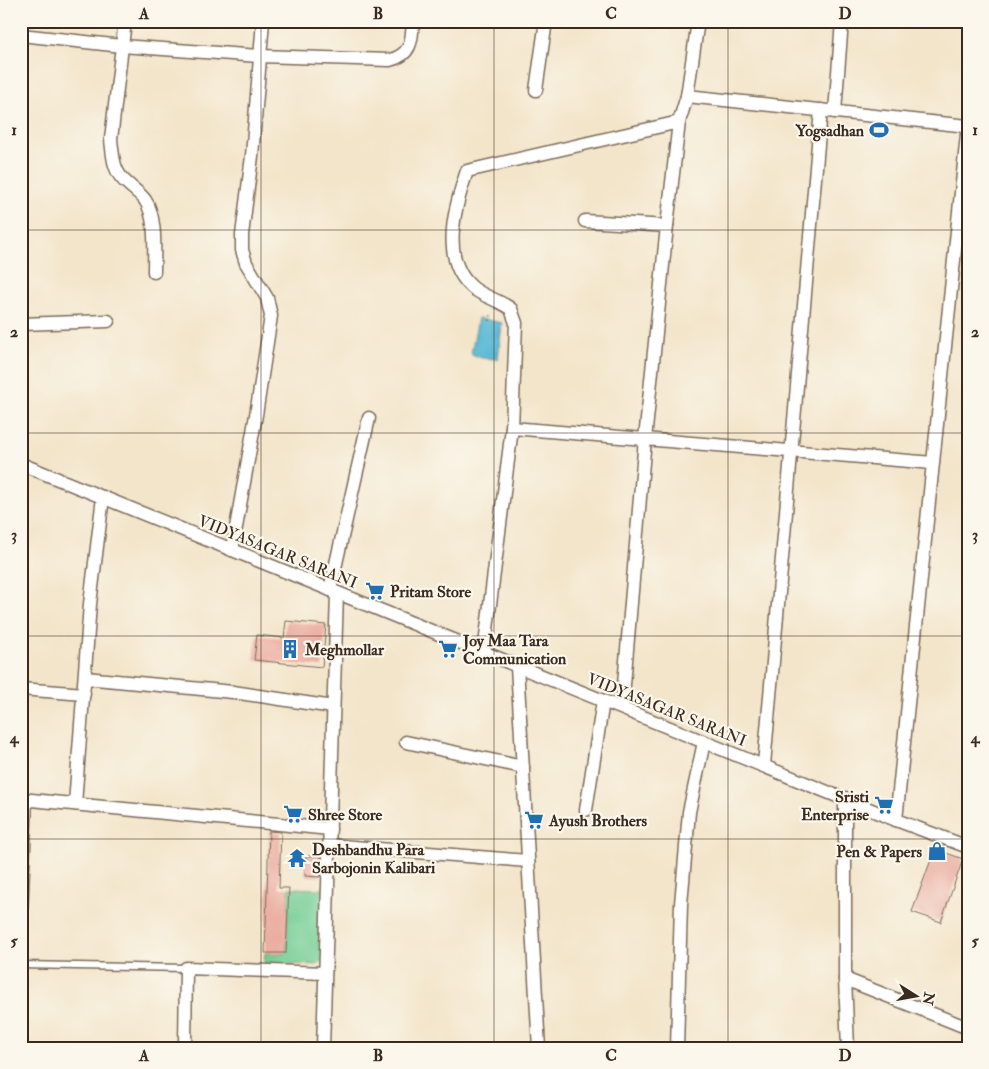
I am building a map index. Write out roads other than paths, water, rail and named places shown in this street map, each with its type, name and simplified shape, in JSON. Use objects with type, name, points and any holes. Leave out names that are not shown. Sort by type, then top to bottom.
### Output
[{"type":"street","points":[[124,21],[111,139],[113,159],[115,170],[123,180],[145,199],[149,209],[152,219],[154,272]]},
{"type":"street","points":[[232,550],[271,316],[268,298],[246,263],[242,250],[263,21]]},
{"type":"street","points":[[21,35],[122,46],[259,56],[390,60],[400,57],[408,50],[411,42],[413,21]]},
{"type":"street","points":[[536,90],[546,21]]},
{"type":"street","points":[[622,708],[644,439],[667,226],[679,122],[687,96],[698,21]]},
{"type":"street","points":[[835,112],[842,21]]},
{"type":"street","points":[[687,96],[968,126],[896,820]]},
{"type":"street","points":[[764,765],[821,110]]},
{"type":"street","points":[[484,653],[512,428],[516,323],[514,314],[505,305],[473,288],[462,275],[455,261],[453,242],[456,218],[460,193],[467,171],[679,122]]},
{"type":"street","points":[[585,221],[667,226]]},
{"type":"street","points":[[21,324],[108,321]]},
{"type":"street","points":[[323,1048],[333,707],[334,591],[369,418]]},
{"type":"street","points":[[512,428],[933,463]]},
{"type":"street","name":"VIDYASAGAR SARANI","points":[[21,464],[896,820],[967,845]]},
{"type":"street","points":[[75,804],[90,604],[102,497]]},
{"type":"street","points":[[517,666],[539,1048]]},
{"type":"street","points":[[84,678],[233,692],[333,707]]},
{"type":"street","points":[[21,689],[84,694]]},
{"type":"street","points":[[586,810],[603,701]]},
{"type":"street","points":[[406,742],[523,767]]},
{"type":"street","points":[[677,1048],[681,904],[689,812],[704,742]]},
{"type":"street","points":[[844,798],[845,978],[848,1048]]},
{"type":"street","points":[[21,916],[24,799],[330,829]]},
{"type":"street","points":[[329,845],[528,861]]},
{"type":"street","points":[[184,1048],[186,968],[325,973]]},
{"type":"street","points":[[845,978],[968,1028]]},
{"type":"lane","points":[[21,965],[186,968]]},
{"type":"water","points":[[478,318],[502,323],[498,359],[482,358],[471,354]]},
{"type":"place","name":"Yogsadhan","points":[[879,130]]},
{"type":"place","name":"Pritam Store","points":[[375,591]]},
{"type":"place","name":"Meghmollar","points":[[290,649]]},
{"type":"place","name":"Joy Maa Tara Communication","points":[[448,649]]},
{"type":"place","name":"Sristi Enterprise","points":[[884,805]]},
{"type":"place","name":"Shree Store","points":[[293,814]]},
{"type":"place","name":"Ayush Brothers","points":[[534,820]]},
{"type":"place","name":"Pen & Papers","points":[[937,851]]},
{"type":"place","name":"Deshbandhu Para Sarbojonin Kalibari","points":[[297,858]]}]
